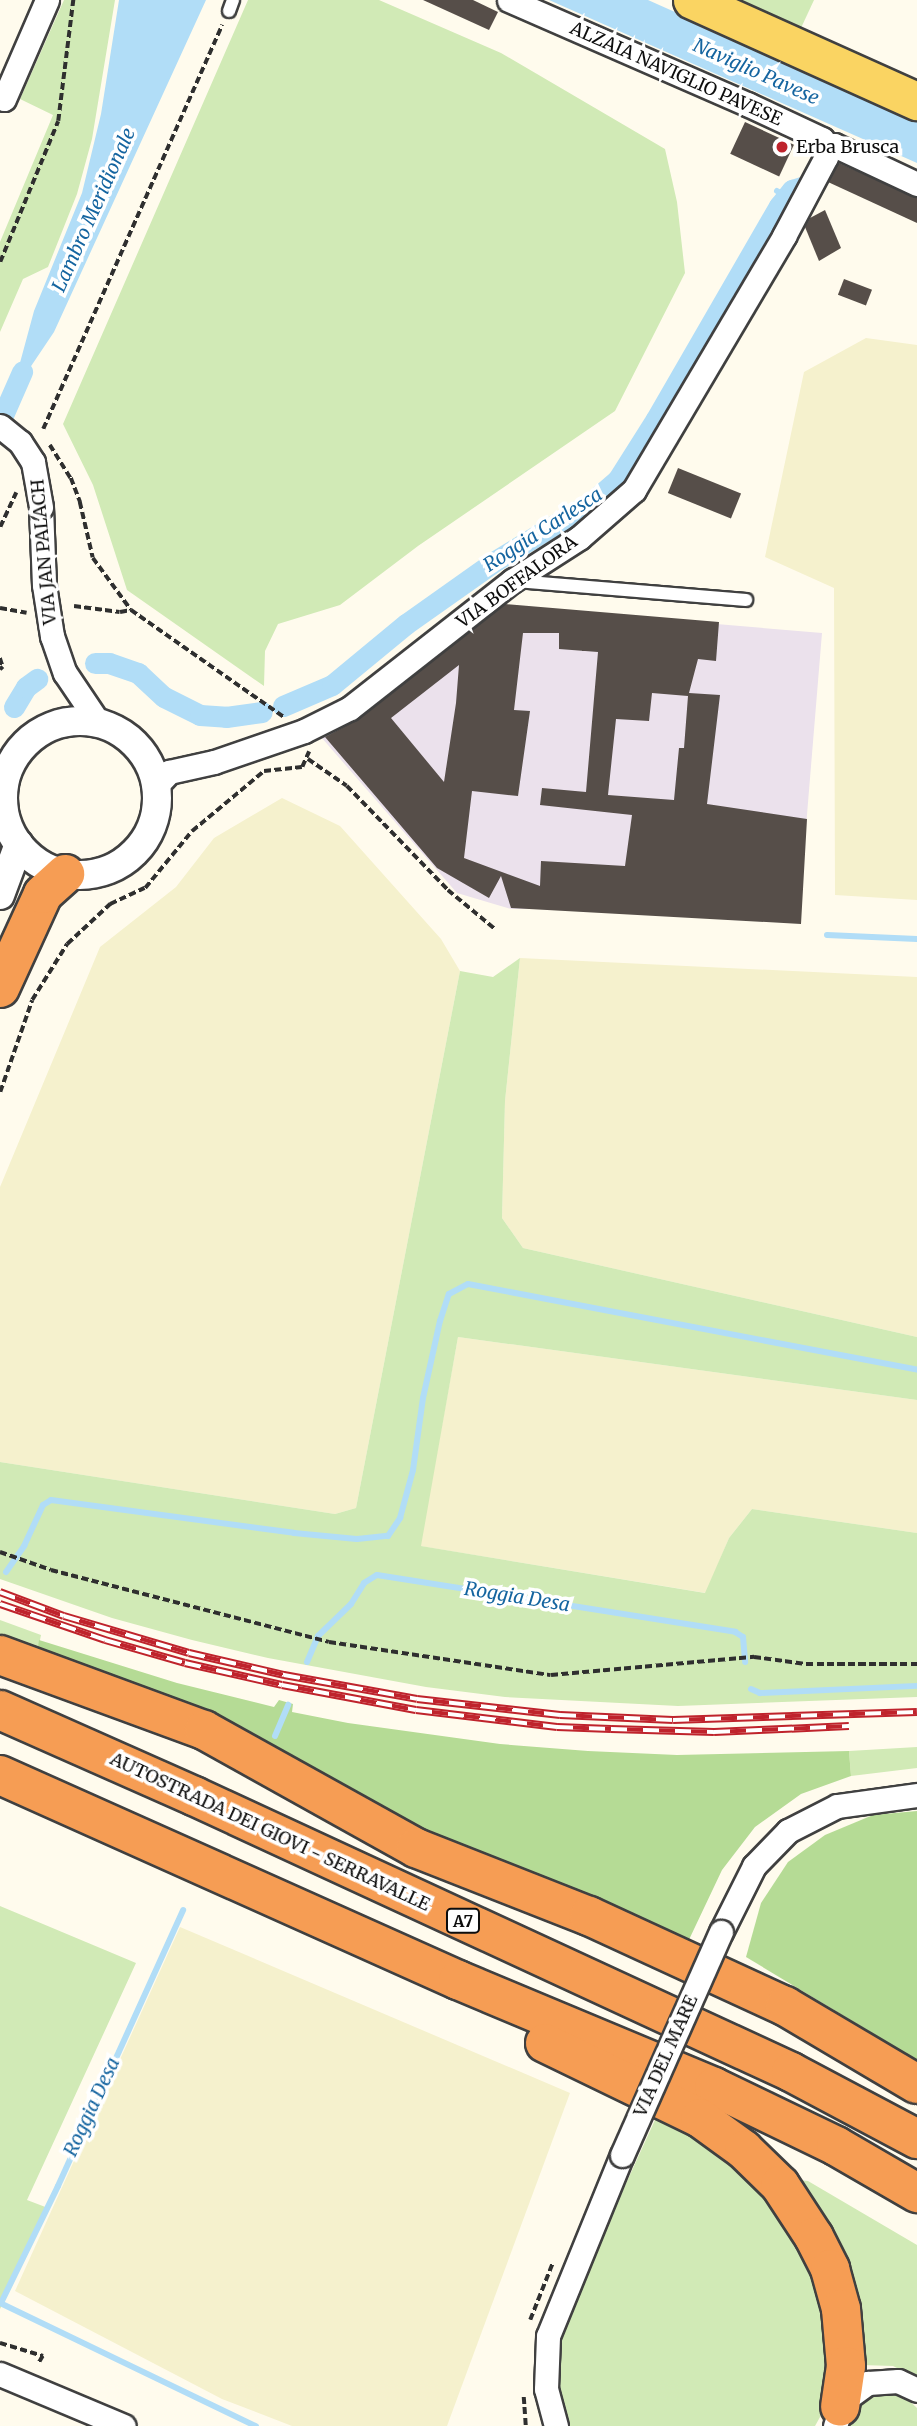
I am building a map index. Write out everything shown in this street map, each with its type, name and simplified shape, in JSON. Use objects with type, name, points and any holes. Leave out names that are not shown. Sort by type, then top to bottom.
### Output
[{"type":"highway","points":[[0,988],[43,894],[65,874]]},
{"type":"highway","points":[[0,1655],[205,1730],[416,1848],[503,1885],[589,1916],[785,2006],[917,2084]]},
{"type":"highway","name":"AUTOSTRADA DEI GIOVI - SERRAVALLE","points":[[0,1710],[194,1796],[791,2072],[917,2139]]},
{"type":"highway","points":[[0,1775],[458,1980],[714,2087],[836,2146],[917,2193]]},
{"type":"highway","points":[[194,1796],[503,1885]]},
{"type":"highway","points":[[458,1980],[540,2040],[701,2118],[744,2150],[779,2185],[814,2237],[830,2269],[841,2309],[846,2366],[836,2421]]},
{"type":"main road","points":[[692,0],[917,101]]},
{"type":"street","points":[[0,97],[4,99],[47,0]]},
{"type":"street","name":"ALZAIA NAVIGLIO PAVESE","points":[[509,0],[747,104],[822,139],[826,145],[834,145],[917,184]]},
{"type":"street","name":"VIA BOFFALORA","points":[[157,785],[169,772],[229,758],[304,731],[350,708],[512,581],[579,538],[634,490],[784,236],[826,157],[826,145]]},
{"type":"street","name":"VIA JAN PALACH","points":[[0,426],[20,442],[33,462],[41,507],[44,585],[52,636],[65,673],[97,722]]},
{"type":"street","points":[[64,722],[97,722],[124,734],[138,746],[149,762],[157,785],[155,818],[136,852],[104,872],[65,874],[39,863],[19,844],[6,817],[2,784],[12,761],[32,738],[64,722]]},
{"type":"street","points":[[0,740],[32,738]]},
{"type":"street","points":[[0,895],[19,844]]},
{"type":"street","name":"VIA DEL MARE","points":[[556,2426],[547,2389],[548,2336],[622,2155],[721,1932],[754,1866],[788,1831],[819,1812],[837,1806],[917,1795]]},
{"type":"street","points":[[2,2379],[124,2426]]},
{"type":"street","points":[[836,2421],[852,2392],[874,2381],[898,2381],[917,2390]]},
{"type":"lane","points":[[512,581],[746,600]]},
{"type":"path","points":[[0,262],[58,121],[73,0]]},
{"type":"path","points":[[43,429],[231,5]]},
{"type":"path","points":[[0,1092],[32,1000],[67,944],[110,904],[145,888],[192,831],[264,771],[302,767],[308,759],[309,750],[304,731],[131,610],[93,558],[71,478],[58,454],[44,438]]},
{"type":"path","points":[[0,527],[17,490]]},
{"type":"path","points":[[74,606],[120,612],[131,610]]},
{"type":"path","points":[[0,608],[26,613]]},
{"type":"path","points":[[0,657],[1,668]]},
{"type":"path","points":[[308,759],[347,786],[449,890],[494,928]]},
{"type":"path","points":[[0,1552],[326,1641],[551,1675],[754,1657],[806,1664],[917,1664]]},
{"type":"path","points":[[0,2343],[43,2356],[39,2363]]},
{"type":"shaded area","points":[[866,338],[917,345],[917,900],[835,895],[834,588],[765,557],[804,372]]},
{"type":"shaded area","points":[[489,605],[822,633],[803,863],[538,909],[511,909],[457,893],[321,737]]},
{"type":"shaded area","points":[[282,798],[340,826],[441,939],[460,971],[356,1508],[335,1514],[0,1462],[0,1187],[100,947],[176,887],[214,838]]},
{"type":"shaded area","points":[[520,958],[917,977],[917,1337],[523,1248],[502,1218],[505,1101]]},
{"type":"shaded area","points":[[458,1337],[917,1400],[917,1533],[752,1509],[729,1538],[706,1593],[420,1546]]},
{"type":"shaded area","points":[[180,1927],[570,2093],[447,2426],[292,2426],[222,2399],[15,2291]]},
{"type":"green space","points":[[64,0],[115,0],[92,139],[77,194],[48,267],[23,279],[0,332],[0,242],[53,115],[20,99]]},
{"type":"green space","points":[[248,0],[379,0],[501,53],[665,149],[677,202],[685,273],[615,411],[418,546],[340,605],[278,624],[265,651],[264,686],[127,590],[93,485],[63,424]]},
{"type":"green space","points":[[739,0],[814,0],[801,28]]},
{"type":"green space","points":[[520,958],[505,1101],[502,1218],[523,1248],[917,1337],[917,1400],[458,1337],[421,1546],[705,1593],[729,1538],[752,1509],[917,1533],[917,1697],[678,1706],[505,1697],[426,1687],[268,1658],[192,1640],[112,1618],[0,1579],[0,1462],[335,1514],[356,1508],[460,971],[493,977]]},
{"type":"green space","points":[[0,1620],[41,1635],[37,1654],[0,1640]]},
{"type":"green space","points":[[39,1640],[177,1683],[274,1707],[279,1700],[293,1704],[292,1712],[348,1723],[500,1744],[588,1751],[677,1755],[849,1751],[851,1776],[801,1794],[755,1827],[722,1870],[686,1946],[37,1654]]},
{"type":"green space","points":[[917,1747],[917,1768],[851,1776],[849,1751]]},
{"type":"green space","points":[[917,1811],[917,2060],[746,1957],[761,1903],[788,1862],[825,1835],[873,1815]]},
{"type":"green space","points":[[0,1906],[136,1963],[27,2200],[48,2208],[0,2309]]},
{"type":"green space","points":[[660,2109],[711,2142],[795,2225],[837,2344],[824,2410],[815,2426],[570,2426],[562,2413],[557,2377],[560,2341],[597,2247]]},
{"type":"green space","points":[[800,2180],[808,2181],[917,2245],[917,2378],[893,2366],[861,2365]]},
{"type":"green space","points":[[886,2392],[904,2396],[917,2408],[917,2426],[847,2426],[851,2413],[864,2399]]},
{"type":"water","points":[[119,0],[206,0],[54,332],[11,396],[34,311],[82,193],[101,114]]},
{"type":"water","name":"Naviglio Pavese","points":[[549,0],[648,0],[917,120],[917,163]]},
{"type":"building","points":[[423,0],[473,0],[498,12],[489,30]]},
{"type":"building","points":[[745,122],[794,145],[779,177],[730,154]]},
{"type":"building","points":[[839,163],[917,198],[917,223],[828,182]]},
{"type":"building","points":[[825,210],[841,248],[819,261],[805,227],[810,218]]},
{"type":"building","points":[[844,279],[872,290],[866,306],[838,295]]},
{"type":"building","points":[[678,468],[741,493],[731,519],[668,493]]},
{"type":"building","points":[[505,604],[719,622],[716,661],[698,659],[689,693],[720,695],[707,804],[807,819],[801,924],[511,908],[501,876],[489,898],[437,868],[325,737],[359,719]],"holes":[[[523,633],[559,633],[559,649],[598,652],[586,792],[542,788],[540,805],[632,815],[625,866],[541,861],[540,886],[464,858],[472,791],[518,796],[530,711],[514,710]],[[459,665],[456,703],[444,782],[391,718]],[[652,693],[688,696],[684,748],[679,748],[674,800],[608,795],[616,719],[649,721]]]},
{"type":"waterway","name":"Roggia Carlesca","points":[[283,706],[332,685],[406,624],[492,563],[592,502],[618,479],[656,419],[779,206],[792,190],[805,186]]},
{"type":"waterway","points":[[777,191],[786,196]]},
{"type":"waterway","name":"Lambro Meridionale","points":[[0,422],[22,372]]},
{"type":"waterway","name":"Roggia Carlesca","points":[[95,663],[109,663],[138,673],[164,697],[200,715],[226,717],[262,712]]},
{"type":"waterway","name":"Roggia Carlesca","points":[[14,707],[26,687],[37,679]]},
{"type":"waterway","points":[[827,935],[917,939]]},
{"type":"waterway","points":[[6,1572],[24,1546],[43,1505],[51,1500],[294,1533],[357,1539],[388,1536],[400,1518],[413,1470],[423,1398],[440,1321],[449,1294],[468,1284],[917,1370]]},
{"type":"waterway","name":"Roggia Desa","points":[[307,1662],[318,1636],[351,1604],[364,1583],[377,1575],[735,1632],[743,1637],[745,1662]]},
{"type":"waterway","name":"Roggia Desa","points":[[751,1689],[760,1693],[917,1686]]},
{"type":"waterway","name":"Roggia Desa","points":[[275,1736],[288,1705]]},
{"type":"waterway","name":"Roggia Desa","points":[[1,2303],[58,2186],[183,1910]]},
{"type":"waterway","name":"Roggia Desa","points":[[0,2303],[256,2426]]},
{"type":"railway","points":[[0,1592],[64,1616],[189,1653],[284,1675],[417,1699],[560,1715],[673,1720],[917,1712]]},
{"type":"railway","points":[[0,1604],[105,1640],[185,1663],[282,1685],[416,1710],[557,1727],[611,1729],[714,1732],[849,1726]]},
{"type":"place","name":"Erba Brusca","points":[[782,147]]}]
